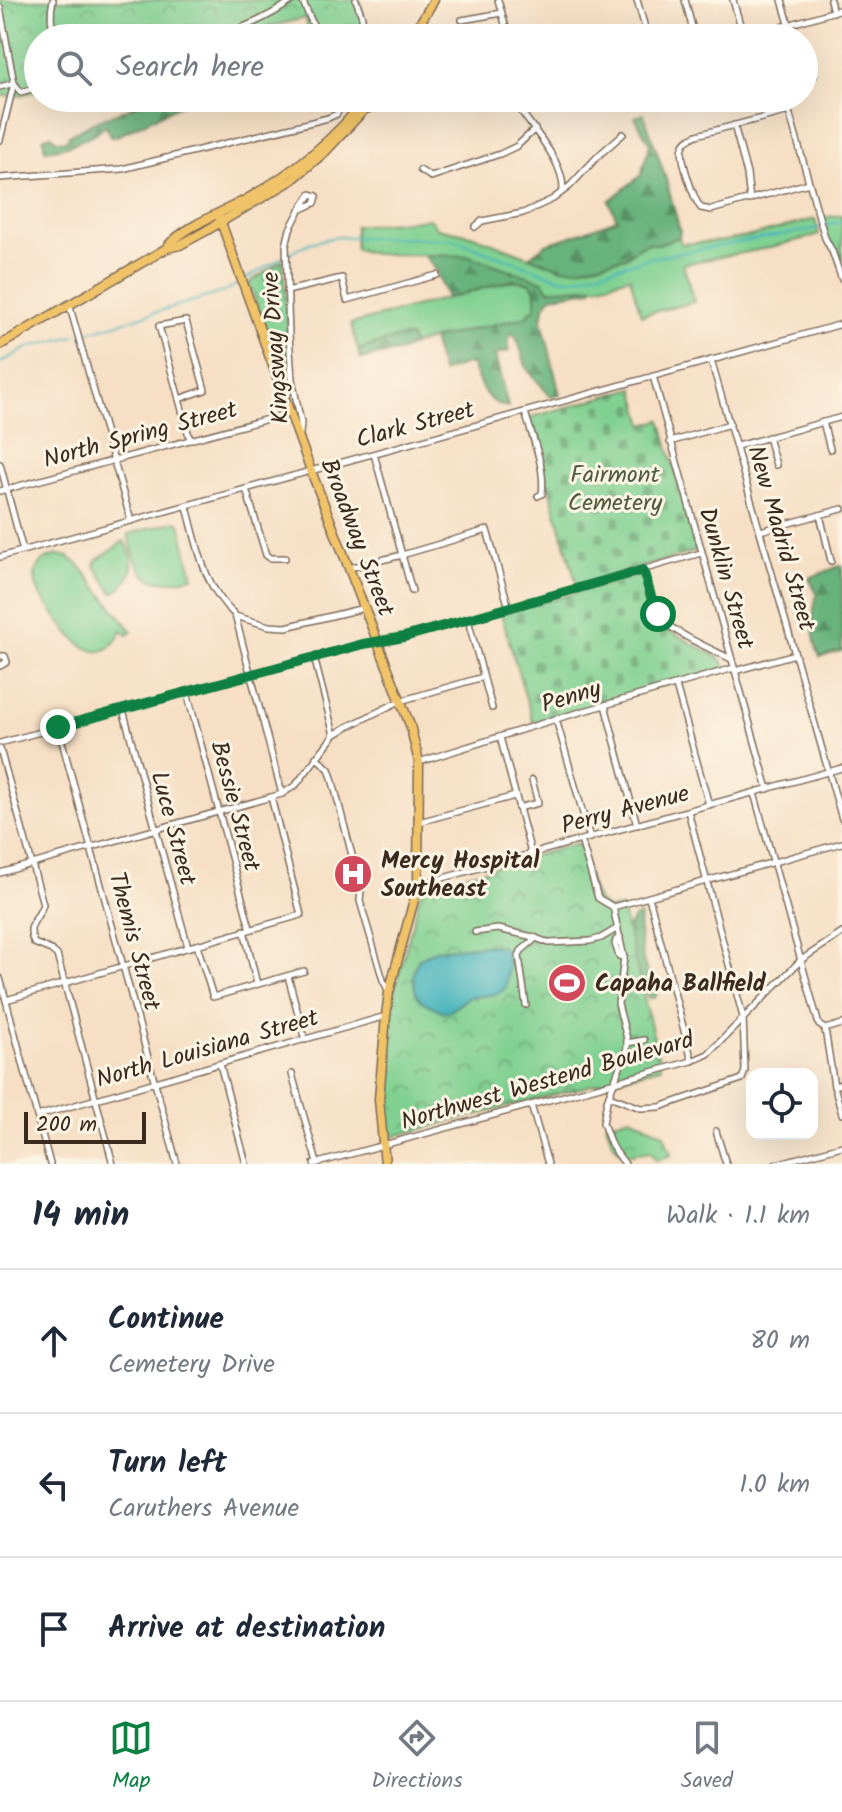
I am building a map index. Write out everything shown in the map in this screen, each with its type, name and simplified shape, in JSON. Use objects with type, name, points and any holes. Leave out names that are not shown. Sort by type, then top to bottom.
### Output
[{"type":"main road","points":[[419,24],[434,0]]},
{"type":"main road","points":[[0,345],[167,248],[180,245],[204,232],[299,166],[353,112]]},
{"type":"main road","points":[[167,248],[177,237],[234,214],[303,171],[362,112]]},
{"type":"main road","points":[[204,232],[228,236],[234,214]]},
{"type":"main road","name":"Broadway Street","points":[[220,218],[299,439],[414,737],[419,762],[418,885],[389,992],[386,1016],[379,1099],[385,1164]]},
{"type":"street","points":[[53,0],[53,24]]},
{"type":"street","points":[[253,24],[293,0]]},
{"type":"street","points":[[302,0],[313,24]]},
{"type":"street","points":[[356,0],[362,24]]},
{"type":"street","points":[[498,0],[505,24]]},
{"type":"street","points":[[637,0],[644,24]]},
{"type":"street","points":[[685,0],[691,24]]},
{"type":"street","points":[[733,0],[740,24]]},
{"type":"street","points":[[782,0],[789,24],[842,9]]},
{"type":"street","points":[[830,0],[833,12]]},
{"type":"street","points":[[0,7],[14,83],[0,140]]},
{"type":"street","points":[[462,20],[502,13]]},
{"type":"street","points":[[14,83],[21,92],[24,91]]},
{"type":"street","points":[[0,87],[14,83]]},
{"type":"street","points":[[0,178],[122,169],[302,125],[338,112]]},
{"type":"street","points":[[520,112],[542,139],[562,178],[563,191]]},
{"type":"street","points":[[785,112],[691,138],[683,145],[682,153],[695,197],[701,208],[711,210],[809,183]]},
{"type":"street","points":[[789,112],[823,229],[842,280]]},
{"type":"street","points":[[734,125],[747,174],[750,200]]},
{"type":"street","points":[[420,170],[431,177],[500,154],[517,146],[535,129]]},
{"type":"street","points":[[475,227],[482,221],[523,213],[553,199],[623,134]]},
{"type":"street","points":[[562,178],[576,179]]},
{"type":"street","name":"Kingsway Drive","points":[[299,439],[301,423],[292,379],[286,246],[290,229],[300,210]]},
{"type":"street","points":[[287,291],[342,278],[347,300],[437,275]]},
{"type":"street","points":[[69,304],[131,521]]},
{"type":"street","points":[[179,399],[205,390],[186,321],[159,326],[190,440]]},
{"type":"street","name":"Clark Street","points":[[0,557],[840,324]]},
{"type":"street","name":"New Madrid Street","points":[[711,360],[842,819]]},
{"type":"street","name":"Dunklin Street","points":[[653,376],[768,789]]},
{"type":"street","points":[[525,412],[542,478],[542,494],[538,496]]},
{"type":"street","name":"North Spring Street","points":[[3,490],[290,413]]},
{"type":"street","points":[[737,446],[842,417]]},
{"type":"street","points":[[823,422],[830,449]]},
{"type":"street","points":[[670,442],[730,424]]},
{"type":"street","points":[[768,437],[776,465]]},
{"type":"street","points":[[374,454],[412,591]]},
{"type":"street","points":[[0,464],[3,490],[23,551]]},
{"type":"street","points":[[246,489],[266,555],[285,558]]},
{"type":"street","points":[[187,507],[205,574],[217,595],[235,615],[282,794]]},
{"type":"street","points":[[760,531],[842,509]]},
{"type":"street","points":[[820,515],[831,561]]},
{"type":"street","points":[[349,568],[487,530],[509,608]]},
{"type":"street","points":[[113,1164],[57,955],[34,943],[30,935],[30,927],[43,904],[0,746],[250,674],[467,620],[701,553]]},
{"type":"street","points":[[643,570],[655,609],[662,620],[731,659]]},
{"type":"street","points":[[235,615],[269,626],[286,627],[364,608]]},
{"type":"street","points":[[467,620],[492,708]]},
{"type":"street","name":"Penny","points":[[419,762],[556,719],[796,654]]},
{"type":"street","points":[[0,656],[5,656],[7,662],[0,666]]},
{"type":"street","points":[[314,657],[334,735]]},
{"type":"street","points":[[0,873],[282,794],[296,785],[334,735],[400,701],[483,677]]},
{"type":"street","points":[[676,686],[709,805]]},
{"type":"street","name":"Bessie Street","points":[[187,692],[247,929],[257,984]]},
{"type":"street","points":[[605,705],[637,825]]},
{"type":"street","name":"Luce Street","points":[[123,710],[188,947]]},
{"type":"street","points":[[556,719],[590,838]]},
{"type":"street","name":"Themis Street","points":[[58,727],[177,1164]]},
{"type":"street","points":[[500,737],[531,853]]},
{"type":"street","points":[[316,757],[329,769],[332,778],[361,890],[360,901],[389,992]]},
{"type":"street","name":"Perry Avenue","points":[[418,885],[842,768]]},
{"type":"street","points":[[518,808],[538,803],[532,780]]},
{"type":"street","points":[[754,793],[819,1025],[825,1029],[842,1114]]},
{"type":"street","points":[[418,822],[515,796]]},
{"type":"street","points":[[4,1002],[301,915],[271,797]]},
{"type":"street","points":[[609,1096],[641,1108],[660,1107],[742,1079],[745,1071],[743,1017],[688,811]]},
{"type":"street","points":[[581,840],[598,898],[613,907],[624,958],[618,1004],[627,1043],[603,1123],[611,1145],[625,1164]]},
{"type":"street","points":[[613,907],[842,843]]},
{"type":"street","points":[[649,897],[692,1061]]},
{"type":"street","points":[[475,932],[498,929],[549,943],[590,941],[618,928]]},
{"type":"street","name":"Northwest Westend Boulevard","points":[[316,1164],[692,1061],[708,1054],[801,960],[842,933]]},
{"type":"street","points":[[526,1005],[519,956],[536,938]]},
{"type":"street","points":[[188,947],[197,945],[213,997],[304,971]]},
{"type":"street","points":[[288,976],[305,1040]]},
{"type":"street","points":[[0,978],[50,1164]]},
{"type":"street","name":"North Louisiana Street","points":[[37,1116],[386,1016]]},
{"type":"street","points":[[825,1029],[842,1024]]},
{"type":"street","points":[[627,1043],[644,1040]]},
{"type":"street","points":[[220,1064],[246,1164]]},
{"type":"street","points":[[292,1074],[316,1164]]},
{"type":"street","points":[[834,1086],[842,1084]]},
{"type":"street","points":[[531,1105],[548,1164]]},
{"type":"street","points":[[716,1131],[726,1164]]},
{"type":"street","points":[[776,1164],[842,1146]]},
{"type":"green space","points":[[0,0],[360,0],[365,24],[307,24],[305,18],[280,24],[24,24],[24,94],[0,96]]},
{"type":"green space","points":[[119,112],[166,112],[115,137],[111,137],[106,126],[77,142],[45,150],[43,138],[51,135],[57,141],[67,140],[69,135]]},
{"type":"green space","points":[[644,114],[665,176],[679,237],[658,244],[648,243],[626,257],[578,268],[561,268],[529,257],[546,244],[617,219],[609,201],[641,175],[650,144],[635,117]]},
{"type":"green space","points":[[842,215],[842,269],[827,239],[822,218]]},
{"type":"green space","points":[[429,219],[437,228],[471,235],[545,263],[578,268],[626,257],[649,243],[658,244],[679,237],[681,244],[723,241],[815,219],[819,235],[683,264],[694,302],[641,315],[630,277],[597,286],[549,290],[469,256],[374,254],[355,249],[355,226]]},
{"type":"green space","points":[[424,255],[469,256],[543,281],[549,290],[593,286],[591,290],[552,296],[544,307],[542,320],[560,395],[551,397],[527,369],[518,341],[511,332],[509,351],[495,355],[508,407],[488,397],[472,364],[442,373],[432,339],[525,317],[536,307],[536,293],[531,283],[514,280],[447,298],[436,269]]},
{"type":"green space","points":[[283,260],[289,347],[297,416],[249,283]]},
{"type":"green space","points":[[514,280],[531,283],[536,293],[536,307],[525,317],[413,345],[410,337],[396,338],[358,350],[351,324]]},
{"type":"green space","points":[[410,337],[413,345],[402,351],[360,359],[358,350],[396,338]]},
{"type":"green space","name":"Fairmont Cemetery","points":[[634,388],[644,425],[661,420],[697,551],[577,585],[529,418]]},
{"type":"green space","points":[[177,521],[193,577],[155,580],[141,570],[128,534]]},
{"type":"green space","points":[[124,541],[131,555],[132,570],[126,582],[113,593],[95,566],[96,561]]},
{"type":"green space","points":[[58,555],[78,564],[132,631],[128,635],[122,630],[112,645],[101,651],[78,642],[67,631],[40,595],[35,581],[40,565]]},
{"type":"green space","points":[[842,565],[842,651],[820,657],[813,626],[817,594],[809,578]]},
{"type":"green space","points":[[641,577],[652,616],[660,626],[721,659],[726,668],[533,722],[501,614]]},
{"type":"green space","points":[[578,843],[598,902],[609,909],[622,908],[661,1067],[387,1138],[386,1072],[394,993],[422,887]]},
{"type":"green space","points":[[640,916],[642,953],[657,994],[655,998],[648,998],[639,985],[622,927],[629,926],[635,917]]},
{"type":"green space","points":[[631,1117],[664,1134],[671,1155],[656,1160],[651,1151],[623,1155],[612,1142],[606,1124]]},
{"type":"water","points":[[500,946],[509,963],[506,987],[501,992],[469,997],[444,1012],[421,1001],[416,994],[413,976],[419,959],[435,950]]},
{"type":"waterway","points":[[288,254],[309,243],[336,237],[452,239],[559,278],[571,279],[650,258],[810,230],[842,221]]},
{"type":"waterway","points":[[244,280],[283,257]]},
{"type":"waterway","points":[[81,334],[224,292],[238,284]]},
{"type":"waterway","points":[[0,363],[29,347],[75,336]]},
{"type":"place","name":"Mercy Hospital Southeast","points":[[353,874]]},
{"type":"place","name":"Capaha Ballfield","points":[[567,983]]},
{"type":"route","points":[[58,727],[363,644],[388,641],[467,620],[643,570],[658,614]]}]
